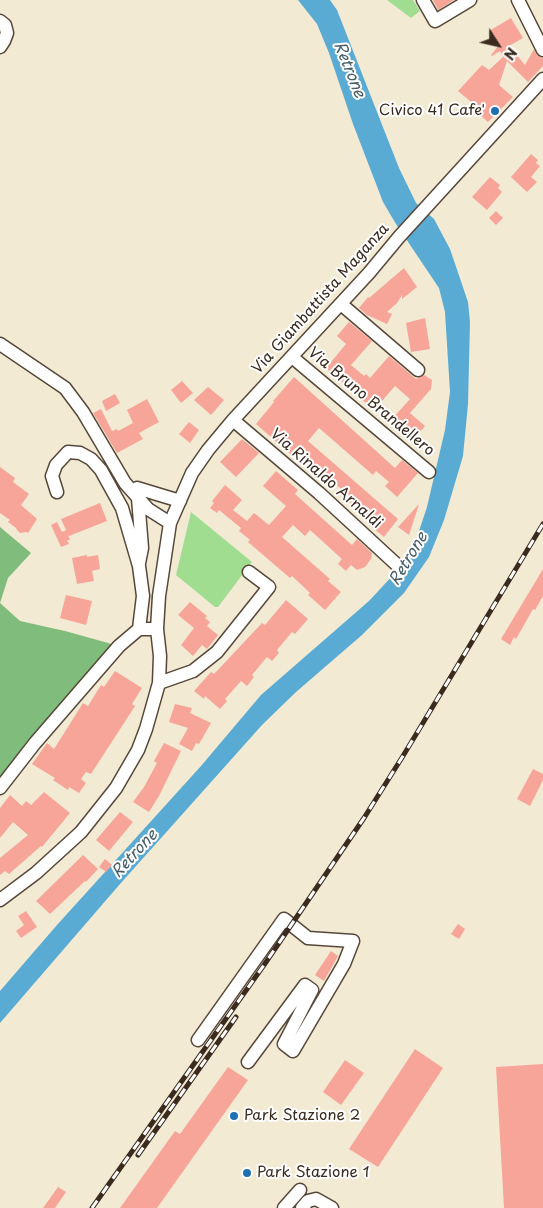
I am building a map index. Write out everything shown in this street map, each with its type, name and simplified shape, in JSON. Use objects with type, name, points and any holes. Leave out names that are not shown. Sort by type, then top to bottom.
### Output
[{"type":"street","points":[[423,0],[435,21],[470,0]]},
{"type":"street","points":[[518,0],[543,50]]},
{"type":"street","points":[[0,21],[5,24],[7,33],[0,47]]},
{"type":"street","name":"Via Giambattista Maganza","points":[[0,900],[36,873],[80,832],[116,788],[138,750],[159,683],[160,656],[157,629],[163,564],[170,523],[192,473],[233,420],[543,79]]},
{"type":"street","points":[[340,304],[418,370]]},
{"type":"street","points":[[0,344],[65,388],[74,398],[125,483],[141,494],[180,501]]},
{"type":"street","name":"Via Bruno Brandellero","points":[[292,357],[430,472]]},
{"type":"street","name":"Via Rinaldo Arnaldi","points":[[233,420],[319,493],[396,564]]},
{"type":"street","points":[[57,492],[52,476],[56,465],[68,452],[80,453],[91,459],[101,470],[122,508],[138,566],[143,596],[139,629]]},
{"type":"street","points":[[141,494],[148,509],[170,523]]},
{"type":"street","points":[[138,566],[142,548],[141,494]]},
{"type":"street","points":[[159,683],[193,670],[217,652],[269,587],[249,572]]},
{"type":"street","points":[[0,788],[35,743],[119,646],[139,629],[157,629]]},
{"type":"street","points":[[198,1040],[284,919],[308,938],[353,941],[344,964],[293,1051],[284,1044],[312,990],[306,986],[248,1062]]},
{"type":"street","points":[[284,1208],[300,1190]]},
{"type":"street","points":[[302,1208],[308,1201],[316,1199],[332,1208]]},
{"type":"green space","points":[[387,0],[413,0],[420,11],[411,18]]},
{"type":"green space","points":[[191,512],[252,562],[218,607],[215,607],[176,575]]},
{"type":"green space","points":[[0,527],[31,553],[8,578],[0,603]]},
{"type":"green space","points":[[0,603],[20,621],[119,646],[0,788]]},
{"type":"water","name":"Retrone","points":[[298,0],[330,0],[337,10],[399,168],[416,203],[434,219],[450,249],[468,302],[470,322],[468,404],[463,456],[444,520],[429,557],[404,593],[362,635],[296,692],[262,725],[120,884],[0,1023],[0,991],[201,766],[261,695],[369,601],[395,573],[414,546],[427,507],[445,430],[450,392],[445,312],[439,288],[383,202],[317,24]]},
{"type":"building","points":[[433,0],[454,0],[438,10]]},
{"type":"building","points":[[511,18],[523,38],[509,46],[525,65],[534,49],[538,56],[543,58],[543,66],[528,82],[507,61],[499,85],[513,97],[488,122],[473,109],[476,106],[458,91],[482,65],[489,70],[503,57],[500,51],[491,55],[500,44],[497,45],[489,31]]},
{"type":"building","points":[[531,154],[538,160],[536,163],[540,166],[531,177],[537,182],[527,192],[511,177]]},
{"type":"building","points":[[490,177],[500,185],[498,188],[502,192],[487,210],[472,197]]},
{"type":"building","points":[[496,211],[503,218],[496,225],[489,218]]},
{"type":"building","points":[[404,268],[417,287],[402,299],[402,295],[397,303],[387,312],[392,314],[387,324],[367,315],[359,308],[368,297]]},
{"type":"building","points":[[425,318],[430,349],[411,352],[406,323]]},
{"type":"building","points":[[349,322],[372,341],[351,365],[364,376],[366,374],[370,378],[389,356],[416,379],[424,375],[432,380],[431,389],[410,413],[425,426],[413,440],[391,420],[410,399],[395,386],[374,410],[326,368],[346,344],[337,336]]},
{"type":"building","points":[[294,377],[395,468],[402,460],[418,473],[397,497],[385,486],[389,482],[376,471],[373,475],[319,428],[308,441],[398,519],[384,537],[369,525],[372,522],[349,502],[352,498],[298,453],[295,458],[256,424]]},
{"type":"building","points":[[182,381],[193,393],[181,403],[171,390]]},
{"type":"building","points":[[208,387],[224,400],[211,415],[194,400]]},
{"type":"building","points":[[115,394],[120,403],[106,411],[102,401]]},
{"type":"building","points":[[147,399],[159,422],[139,433],[143,439],[117,453],[93,413],[101,409],[112,431],[117,429],[118,431],[133,423],[127,410]]},
{"type":"building","points":[[189,422],[199,430],[190,443],[179,434]]},
{"type":"building","points":[[242,439],[259,453],[236,477],[220,462]]},
{"type":"building","points":[[0,467],[15,478],[13,482],[29,494],[21,505],[37,519],[28,533],[20,533],[8,522],[10,520],[0,513]]},
{"type":"building","points":[[276,471],[298,490],[295,494],[352,545],[357,539],[372,553],[371,559],[365,567],[357,570],[351,565],[346,571],[338,564],[342,559],[310,530],[305,536],[293,525],[282,537],[330,579],[328,581],[341,592],[325,610],[308,595],[310,593],[292,576],[290,578],[248,542],[250,540],[239,531],[241,528],[219,510],[217,513],[210,508],[214,503],[212,501],[225,485],[242,500],[233,510],[247,521],[254,513],[269,525],[286,506],[263,486]]},
{"type":"building","points":[[100,503],[107,521],[68,535],[70,540],[67,540],[69,544],[61,547],[51,525],[57,522],[62,532],[66,530],[61,519]]},
{"type":"building","points":[[419,504],[409,535],[398,527]]},
{"type":"building","points":[[87,555],[87,557],[98,555],[100,569],[92,571],[94,581],[77,584],[72,558]]},
{"type":"building","points":[[543,569],[543,596],[535,610],[533,609],[516,639],[514,637],[510,645],[501,639]]},
{"type":"building","points":[[66,595],[92,601],[86,625],[60,618]]},
{"type":"building","points":[[286,600],[308,619],[295,634],[292,632],[277,650],[279,653],[272,661],[267,657],[252,675],[254,677],[247,686],[241,681],[225,699],[227,701],[220,709],[205,696],[204,699],[194,691],[211,672],[214,674],[262,623],[265,625]]},
{"type":"building","points":[[190,602],[207,616],[205,618],[210,622],[207,626],[218,635],[207,649],[202,645],[193,656],[181,645],[194,628],[178,615]]},
{"type":"building","points":[[115,671],[142,688],[132,704],[135,706],[91,774],[86,772],[81,779],[86,783],[79,793],[69,787],[68,790],[53,780],[55,778],[32,764],[47,743],[54,749],[83,703],[88,706],[101,685],[104,687]]},
{"type":"building","points":[[175,704],[192,708],[190,713],[211,723],[199,744],[196,743],[192,751],[179,744],[188,728],[169,722]]},
{"type":"building","points":[[164,743],[181,751],[149,812],[133,802],[144,787],[157,763],[154,761]]},
{"type":"building","points":[[533,769],[543,774],[543,780],[530,806],[517,799]]},
{"type":"building","points":[[44,792],[70,813],[42,847],[9,874],[5,871],[0,875],[0,858],[28,835],[13,822],[0,838],[0,808],[10,795],[22,806],[26,801],[31,805]]},
{"type":"building","points":[[120,812],[133,822],[109,851],[96,840]]},
{"type":"building","points":[[83,855],[98,869],[50,914],[36,901]]},
{"type":"building","points":[[105,859],[112,865],[106,872],[99,867]]},
{"type":"building","points":[[26,911],[37,927],[21,938],[16,931],[24,925],[18,916]]},
{"type":"building","points":[[458,924],[465,929],[459,939],[451,934]]},
{"type":"building","points":[[331,951],[338,956],[324,981],[315,975]]},
{"type":"building","points":[[415,1049],[443,1068],[378,1167],[349,1149]]},
{"type":"building","points":[[345,1060],[364,1073],[341,1105],[323,1092]]},
{"type":"building","points":[[543,1064],[543,1208],[504,1208],[496,1067]]},
{"type":"building","points":[[228,1067],[248,1080],[157,1208],[120,1208],[175,1131],[180,1134]]},
{"type":"building","points":[[58,1187],[66,1192],[55,1208],[43,1208]]},
{"type":"railway","points":[[92,1208],[264,965],[364,818],[543,524]]},
{"type":"railway","points":[[138,1155],[236,1017]]},
{"type":"place","name":"Civico 41 Cafe'","points":[[495,111]]},
{"type":"place","name":"Park Stazione 2","points":[[234,1116]]},
{"type":"place","name":"Park Stazione 1","points":[[247,1173]]}]
